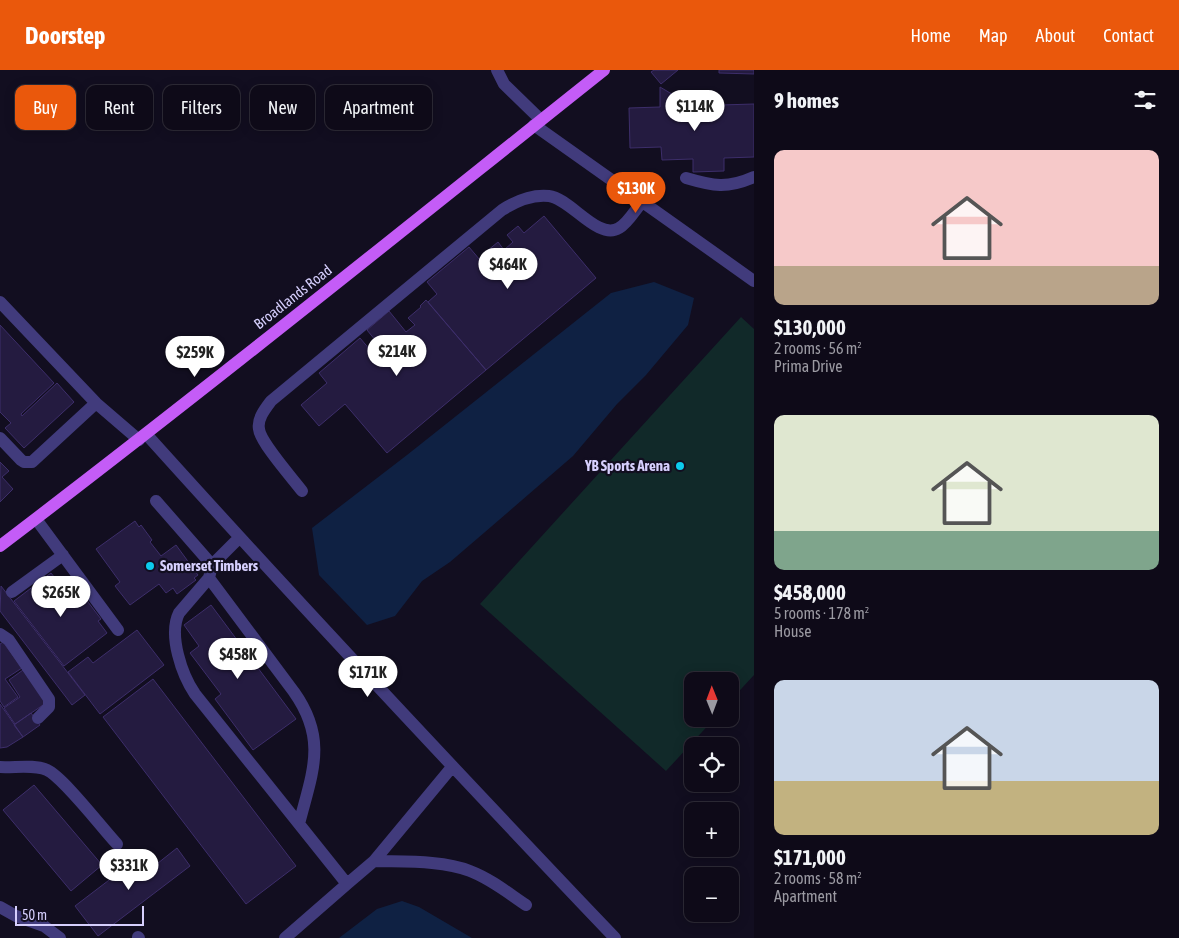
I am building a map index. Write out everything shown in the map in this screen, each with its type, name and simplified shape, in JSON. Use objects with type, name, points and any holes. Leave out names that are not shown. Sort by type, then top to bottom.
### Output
[{"type":"main road","name":"Broadlands Road","points":[[0,546],[143,437],[405,231],[604,70]]},
{"type":"street","points":[[497,70],[504,84],[538,123],[642,202],[754,281]]},
{"type":"street","points":[[686,178],[719,186],[732,185],[754,177]]},
{"type":"street","points":[[302,491],[261,436],[259,423],[271,401],[502,210],[519,200],[537,196],[550,196],[561,199],[600,228],[610,231],[620,228],[642,202]]},
{"type":"street","points":[[0,302],[96,403],[143,437],[615,938]]},
{"type":"street","points":[[0,438],[21,460],[32,462],[96,403]]},
{"type":"street","points":[[156,501],[212,565]]},
{"type":"street","points":[[36,519],[118,630]]},
{"type":"street","points":[[239,538],[212,565],[209,578],[176,619],[174,632],[183,672],[195,694],[347,884]]},
{"type":"street","points":[[12,592],[63,555]]},
{"type":"street","points":[[209,578],[294,692],[309,718],[315,745],[315,756],[299,824]]},
{"type":"street","points":[[0,634],[9,640],[50,699],[49,707],[38,718]]},
{"type":"street","points":[[0,767],[47,770],[60,780],[117,844]]},
{"type":"street","points":[[285,938],[374,861],[452,767]]},
{"type":"street","points":[[374,861],[425,863],[468,870],[490,880],[526,906]]},
{"type":"street","points":[[0,907],[16,916],[44,926],[60,938]]},
{"type":"green space","name":"YB Sports Arena","points":[[741,317],[754,329],[754,675],[739,691],[739,672],[684,672],[684,728],[706,728],[697,737],[684,737],[684,752],[666,771],[480,604]]},
{"type":"water","points":[[654,282],[694,298],[688,325],[573,456],[450,562],[422,581],[395,616],[367,625],[319,575],[312,528],[611,293]]},
{"type":"water","points":[[402,901],[419,907],[472,938],[339,938],[377,909]]},
{"type":"building","points":[[654,70],[678,70],[661,84],[651,72]]},
{"type":"building","points":[[719,70],[754,70],[754,74],[719,73]]},
{"type":"building","points":[[660,87],[687,103],[687,106],[754,104],[754,157],[724,158],[724,171],[693,172],[693,159],[662,160],[661,147],[630,148],[629,108],[660,107]]},
{"type":"building","points":[[544,216],[596,278],[486,370],[428,302],[437,294],[427,282],[469,247],[485,266],[493,259],[487,251],[498,242],[504,250],[513,242],[507,235],[518,226],[524,233]]},
{"type":"building","points":[[426,300],[486,370],[387,453],[345,404],[319,426],[301,405],[327,383],[319,373],[360,338],[376,357],[384,351],[367,330],[389,311],[406,332],[415,325],[408,318]]},
{"type":"building","points":[[0,325],[54,383],[21,414],[22,416],[57,383],[74,402],[24,448],[5,428],[11,423],[0,412]]},
{"type":"building","points":[[0,462],[9,471],[2,477],[13,489],[0,502]]},
{"type":"building","name":"Somerset Timbers","points":[[135,521],[139,527],[141,525],[152,540],[150,542],[161,556],[176,545],[198,575],[194,578],[196,580],[177,594],[173,588],[166,593],[159,584],[130,605],[115,586],[120,582],[96,549]]},
{"type":"building","points":[[51,573],[66,592],[75,585],[101,619],[98,621],[107,633],[64,666],[14,601]]},
{"type":"building","points":[[1,586],[85,695],[72,705],[0,611]]},
{"type":"building","points":[[211,605],[296,719],[253,750],[215,699],[221,694],[190,653],[199,646],[184,625]]},
{"type":"building","points":[[137,630],[164,665],[100,714],[68,672],[88,657],[93,663]]},
{"type":"building","points":[[3,642],[22,668],[5,679],[18,697],[4,707],[0,701],[0,644]]},
{"type":"building","points":[[23,670],[46,703],[15,724],[4,708],[20,697],[9,680]]},
{"type":"building","points":[[153,679],[296,866],[246,904],[103,717]]},
{"type":"building","points":[[0,704],[23,737],[7,747],[0,748]]},
{"type":"building","points":[[31,713],[40,725],[23,737],[14,725]]},
{"type":"building","points":[[34,785],[102,865],[71,891],[3,810]]},
{"type":"building","points":[[177,848],[190,866],[98,936],[75,906],[138,858],[148,871]]},
{"type":"place","name":"YB Sports Arena","points":[[680,466]]},
{"type":"place","name":"Somerset Timbers","points":[[150,566]]}]
